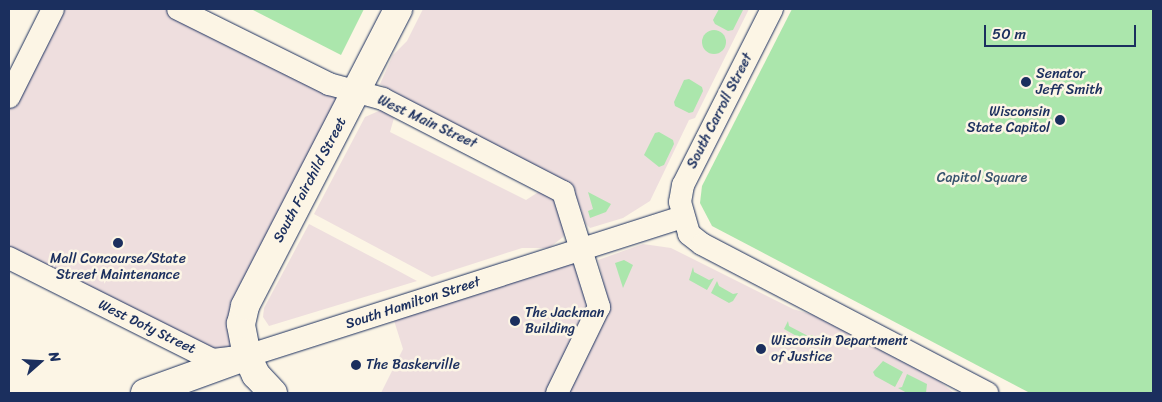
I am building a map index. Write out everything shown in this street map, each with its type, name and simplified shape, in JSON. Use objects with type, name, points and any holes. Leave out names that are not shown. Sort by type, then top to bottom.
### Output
[{"type":"street","points":[[9,97],[53,9]]},
{"type":"street","name":"West Main Street","points":[[178,9],[329,84],[383,99],[558,188],[568,202],[583,249]]},
{"type":"street","name":"South Fairchild Street","points":[[247,356],[241,324],[248,298],[398,9]]},
{"type":"street","name":"South Carroll Street","points":[[682,218],[683,185],[772,9]]},
{"type":"street","points":[[682,218],[689,234],[702,244],[987,393]]},
{"type":"street","name":"South Hamilton Street","points":[[144,393],[216,370],[247,356],[682,218]]},
{"type":"street","points":[[557,393],[599,307],[583,249]]},
{"type":"street","name":"West Doty Street","points":[[9,258],[213,360],[247,356]]},
{"type":"street","points":[[247,356],[256,375],[272,393]]},
{"type":"shaded area","points":[[53,9],[178,9],[355,92],[248,298],[247,356],[213,360],[9,258],[9,97]]},
{"type":"shaded area","points":[[423,9],[749,9],[695,118],[689,120],[650,201],[623,218],[590,228],[586,224],[575,193],[380,84],[393,55],[407,41]]},
{"type":"shaded area","points":[[381,110],[394,118],[390,132],[526,200],[543,189],[554,196],[566,231],[563,237],[549,248],[522,248],[432,277],[314,214],[365,117]]},
{"type":"shaded area","points":[[309,224],[417,281],[269,326],[263,317],[264,308]]},
{"type":"shaded area","points":[[643,244],[671,248],[793,309],[813,315],[939,381],[954,393],[567,393],[610,307],[598,260]]},
{"type":"shaded area","points":[[583,249],[599,298],[557,393],[381,393],[403,349],[391,311]]},
{"type":"green space","points":[[251,9],[364,9],[341,55]]},
{"type":"green space","points":[[719,9],[743,10],[733,30],[728,31],[715,24],[713,20]]},
{"type":"green space","name":"Capitol Square","points":[[792,9],[1153,9],[1153,393],[1030,393],[712,226],[700,203],[702,186]]},
{"type":"green space","points":[[714,30],[723,33],[726,42],[723,51],[714,54],[705,51],[702,42],[705,33]]},
{"type":"green space","points":[[689,79],[702,87],[703,91],[693,112],[689,113],[675,106],[674,102],[684,80]]},
{"type":"green space","points":[[659,132],[673,140],[674,144],[664,165],[659,167],[644,155],[655,133]]},
{"type":"green space","points":[[588,192],[611,204],[606,212],[590,218],[588,211],[593,209]]},
{"type":"green space","points":[[624,260],[633,265],[623,288],[615,263]]},
{"type":"green space","points":[[693,267],[694,272],[709,280],[714,278],[707,290],[689,280]]},
{"type":"green space","points":[[717,281],[719,286],[733,294],[738,293],[733,301],[729,303],[711,293]]},
{"type":"green space","points":[[788,321],[789,326],[808,336],[813,335],[809,343],[784,329]]},
{"type":"green space","points":[[883,361],[903,372],[895,387],[875,376],[873,372]]},
{"type":"green space","points":[[907,374],[927,384],[926,393],[907,393],[898,388],[902,387]]},
{"type":"place","name":"Senator Jeff Smith","points":[[1026,82]]},
{"type":"place","name":"Wisconsin State Capitol","points":[[1060,120]]},
{"type":"place","name":"Mall Concourse/State Street Maintenance","points":[[118,243]]},
{"type":"place","name":"The Jackman Building","points":[[515,321]]},
{"type":"place","name":"Wisconsin Department of Justice","points":[[761,349]]},
{"type":"place","name":"The Baskerville","points":[[356,365]]}]
